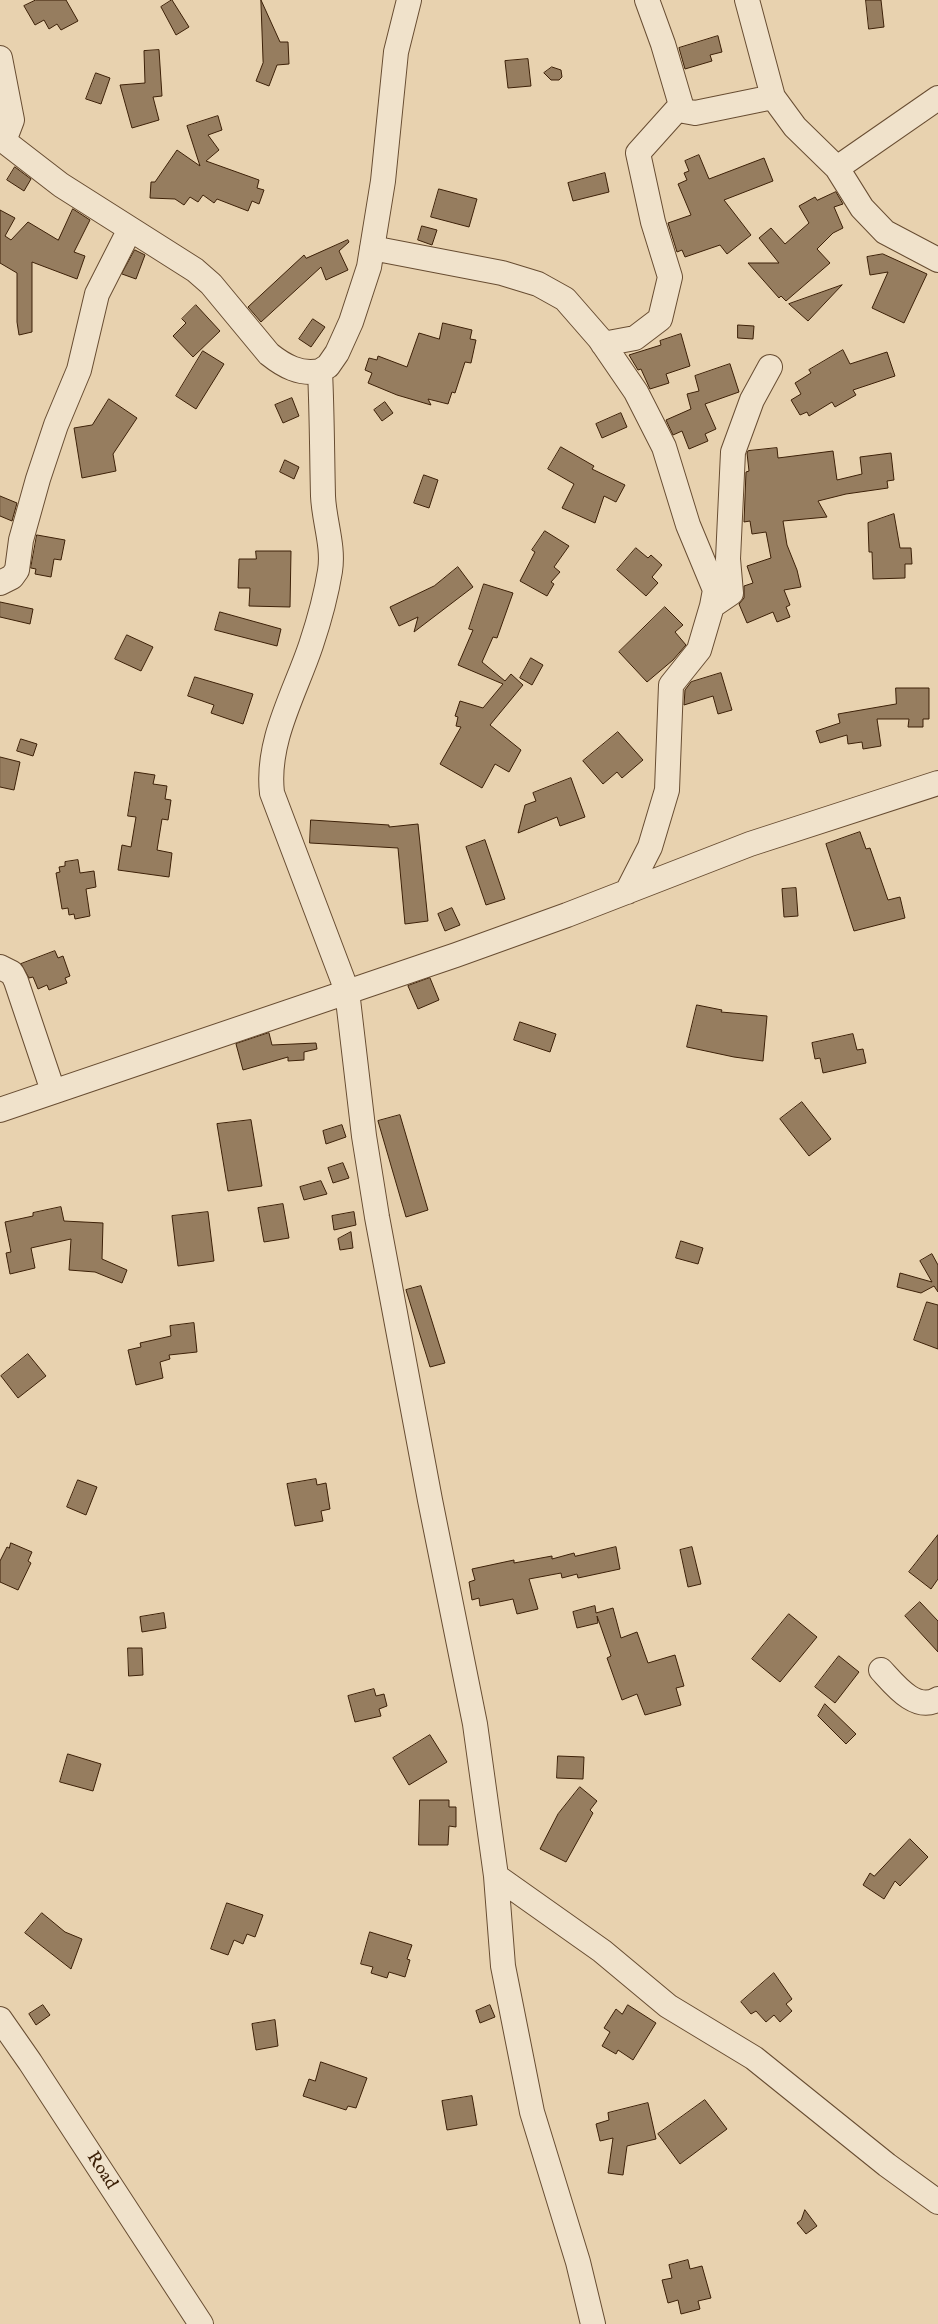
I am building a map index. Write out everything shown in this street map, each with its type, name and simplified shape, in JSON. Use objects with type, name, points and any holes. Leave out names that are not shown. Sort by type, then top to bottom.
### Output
[{"type":"street","points":[[0,58],[12,120],[2,140],[61,184],[177,257],[211,284],[269,354],[280,363],[308,373],[320,371],[328,366],[337,353],[351,322],[369,267],[383,181],[396,52],[409,0]]},
{"type":"street","points":[[647,0],[684,111],[695,113],[773,98]]},
{"type":"street","points":[[746,0],[773,98],[795,127],[837,168],[862,208],[885,232],[938,260]]},
{"type":"street","points":[[837,168],[938,98]]},
{"type":"street","points":[[603,344],[635,338],[660,319],[670,276],[653,222],[638,153],[681,106]]},
{"type":"street","points":[[0,582],[12,577],[17,570],[21,540],[38,479],[56,425],[79,370],[97,294],[130,229]]},
{"type":"street","points":[[372,248],[464,265],[538,284],[565,299],[603,344],[636,392],[664,447],[688,525],[715,590],[699,650],[671,685],[667,790],[650,847],[627,892]]},
{"type":"street","points":[[712,606],[731,593],[728,559],[733,452],[752,400],[770,367]]},
{"type":"street","points":[[320,371],[323,496],[331,548],[330,568],[311,644],[282,720],[273,751],[270,774],[272,793],[347,991],[364,1136],[377,1217],[430,1500],[475,1724],[496,1876],[503,1966],[532,2112],[578,2262],[593,2324]]},
{"type":"street","points":[[0,1110],[465,952],[750,844],[938,783]]},
{"type":"street","points":[[0,966],[12,973],[16,981],[54,1091]]},
{"type":"street","points":[[880,1670],[903,1695],[923,1703],[938,1699]]},
{"type":"street","points":[[496,1876],[602,1951],[668,2006],[754,2058],[888,2165],[938,2202]]},
{"type":"street","name":"Road","points":[[0,2020],[30,2062],[201,2324]]},
{"type":"building","points":[[36,0],[66,0],[78,21],[61,30],[57,24],[49,29],[44,20],[35,25],[24,6]]},
{"type":"building","points":[[172,0],[189,27],[176,35],[161,7]]},
{"type":"building","points":[[261,0],[280,42],[288,42],[289,64],[277,65],[269,86],[256,81],[263,63]]},
{"type":"building","points":[[866,0],[881,0],[884,27],[869,29]]},
{"type":"building","points":[[718,36],[722,52],[710,55],[712,61],[685,69],[679,48]]},
{"type":"building","points":[[159,50],[162,96],[153,97],[159,120],[132,128],[120,85],[145,83],[144,51]]},
{"type":"building","points":[[528,59],[531,86],[508,88],[505,61]]},
{"type":"building","points":[[552,67],[561,70],[562,77],[559,80],[551,80],[544,73]]},
{"type":"building","points":[[96,73],[110,78],[101,104],[86,99]]},
{"type":"building","points":[[218,116],[222,130],[208,135],[219,150],[206,161],[259,180],[257,188],[264,190],[259,204],[252,201],[248,211],[217,199],[214,203],[203,195],[198,202],[190,197],[184,205],[175,199],[150,198],[151,182],[155,182],[177,150],[200,166],[187,126]]},
{"type":"building","points":[[699,155],[709,179],[764,158],[773,181],[724,200],[751,235],[727,254],[720,245],[685,257],[682,250],[677,252],[668,223],[691,215],[678,184],[687,180],[684,173],[689,171],[685,161]]},
{"type":"building","points":[[15,167],[31,179],[24,191],[7,180]]},
{"type":"building","points":[[605,173],[609,192],[573,201],[568,183]]},
{"type":"building","points":[[439,189],[477,199],[469,227],[431,217]]},
{"type":"building","points":[[836,192],[843,204],[834,207],[843,228],[833,233],[817,249],[830,263],[786,301],[781,296],[779,298],[748,263],[779,263],[759,238],[771,228],[785,244],[809,223],[799,206],[815,197],[817,200]]},
{"type":"building","points":[[73,209],[90,220],[74,252],[85,256],[77,279],[32,262],[32,332],[19,335],[17,322],[17,273],[0,263],[0,210],[15,218],[5,236],[11,240],[28,222],[58,240]]},
{"type":"building","points":[[422,226],[437,230],[432,245],[418,240]]},
{"type":"building","points":[[348,240],[349,242],[339,251],[348,270],[326,280],[321,267],[261,322],[248,307],[304,255],[306,258]]},
{"type":"building","points":[[135,250],[145,255],[136,279],[122,274]]},
{"type":"building","points":[[883,254],[927,274],[904,323],[872,308],[888,272],[870,275],[867,257]]},
{"type":"building","points":[[842,285],[808,321],[789,304]]},
{"type":"building","points":[[196,305],[220,331],[193,357],[173,336],[186,323],[182,319]]},
{"type":"building","points":[[313,319],[325,327],[311,347],[299,339]]},
{"type":"building","points":[[443,323],[472,330],[470,339],[476,340],[471,363],[465,362],[455,393],[452,392],[448,404],[428,399],[431,405],[397,395],[368,383],[372,373],[365,370],[369,358],[377,360],[378,356],[407,367],[419,333],[439,339]]},
{"type":"building","points":[[738,325],[754,326],[753,339],[738,338]]},
{"type":"building","points":[[681,334],[690,366],[666,374],[669,383],[650,389],[641,369],[638,370],[629,355],[661,345],[660,341]]},
{"type":"building","points":[[843,350],[850,364],[887,352],[895,376],[853,390],[856,395],[835,407],[832,402],[809,416],[807,412],[800,415],[791,400],[801,394],[795,383],[811,373],[809,370]]},
{"type":"building","points":[[203,351],[224,364],[196,409],[176,396]]},
{"type":"building","points":[[730,364],[739,392],[705,404],[716,429],[705,434],[708,441],[689,449],[682,431],[673,435],[666,420],[691,409],[687,394],[699,391],[695,376]]},
{"type":"building","points":[[292,398],[299,416],[283,423],[275,405]]},
{"type":"building","points":[[109,399],[137,418],[113,454],[116,471],[82,478],[74,428],[92,425]]},
{"type":"building","points":[[385,402],[393,413],[382,421],[374,410]]},
{"type":"building","points":[[621,413],[627,427],[602,438],[596,424]]},
{"type":"building","points":[[561,447],[594,466],[592,469],[625,485],[616,502],[604,496],[595,523],[562,508],[574,484],[548,469]]},
{"type":"building","points":[[777,448],[778,458],[833,451],[837,480],[862,474],[860,457],[891,453],[894,480],[887,481],[888,488],[846,494],[818,501],[827,517],[783,521],[787,545],[797,570],[801,587],[784,590],[790,605],[786,607],[790,617],[777,622],[773,612],[747,623],[739,604],[744,598],[744,586],[753,583],[747,566],[771,558],[766,532],[752,534],[750,521],[744,522],[746,472],[749,471],[747,453],[748,451]]},
{"type":"building","points":[[285,460],[299,467],[294,479],[280,472]]},
{"type":"building","points":[[424,475],[438,480],[429,508],[414,503]]},
{"type":"building","points":[[0,496],[17,503],[12,521],[0,516]]},
{"type":"building","points":[[894,514],[900,548],[911,548],[912,564],[905,564],[905,578],[873,579],[872,552],[869,552],[868,523]]},
{"type":"building","points":[[545,531],[569,546],[554,567],[560,572],[551,582],[554,584],[547,596],[520,581],[535,552],[532,550]]},
{"type":"building","points":[[37,535],[65,540],[61,560],[54,559],[51,577],[35,574],[36,569],[31,568]]},
{"type":"building","points":[[636,548],[648,558],[651,555],[662,565],[652,577],[658,583],[646,596],[617,570]]},
{"type":"building","points":[[256,551],[291,551],[290,607],[249,606],[250,588],[238,588],[239,559],[256,559]]},
{"type":"building","points":[[458,567],[473,587],[414,632],[418,617],[399,626],[390,607],[434,586]]},
{"type":"building","points":[[484,584],[513,593],[497,638],[493,637],[482,662],[505,681],[511,674],[523,685],[490,725],[521,750],[509,772],[495,764],[482,788],[440,764],[461,727],[456,726],[458,717],[455,716],[460,701],[483,708],[503,684],[458,665],[473,630],[469,629]]},
{"type":"building","points":[[0,602],[33,609],[30,624],[0,617]]},
{"type":"building","points":[[665,607],[683,625],[675,632],[686,645],[673,660],[647,682],[619,652]]},
{"type":"building","points":[[220,612],[281,629],[277,646],[215,630]]},
{"type":"building","points":[[127,635],[153,647],[141,671],[115,659]]},
{"type":"building","points":[[531,658],[543,665],[532,685],[520,678]]},
{"type":"building","points":[[721,673],[732,710],[718,714],[713,696],[684,705],[685,690],[691,682]]},
{"type":"building","points":[[195,677],[253,694],[243,724],[211,713],[214,705],[188,696]]},
{"type":"building","points":[[896,688],[929,688],[929,719],[923,719],[923,727],[908,727],[909,719],[877,719],[881,746],[863,749],[862,742],[848,744],[847,735],[820,743],[816,731],[840,723],[838,714],[896,704]]},
{"type":"building","points":[[618,732],[643,760],[622,778],[617,772],[603,784],[583,761]]},
{"type":"building","points":[[21,739],[37,744],[33,756],[17,751]]},
{"type":"building","points":[[0,757],[20,762],[14,790],[0,787]]},
{"type":"building","points":[[135,772],[155,775],[153,784],[167,786],[165,799],[171,800],[168,820],[162,819],[157,850],[172,853],[169,877],[118,870],[122,845],[131,847],[136,817],[128,816]]},
{"type":"building","points":[[571,778],[585,817],[560,826],[557,817],[518,833],[525,805],[536,801],[533,793]]},
{"type":"building","points":[[311,820],[389,825],[389,827],[418,824],[428,921],[405,924],[398,848],[310,843]]},
{"type":"building","points":[[860,832],[866,849],[870,848],[888,900],[900,897],[905,918],[854,931],[826,844]]},
{"type":"building","points":[[485,840],[505,899],[486,905],[466,847]]},
{"type":"building","points":[[78,860],[80,873],[94,871],[96,887],[86,889],[90,916],[75,919],[74,914],[69,915],[68,908],[62,909],[56,873],[60,872],[59,867],[65,866],[65,862]]},
{"type":"building","points":[[796,888],[798,916],[784,917],[782,889]]},
{"type":"building","points":[[452,908],[460,925],[445,931],[438,914]]},
{"type":"building","points":[[55,951],[58,958],[63,956],[70,976],[65,978],[67,983],[49,990],[47,985],[38,989],[33,977],[29,978],[21,964]]},
{"type":"building","points":[[430,978],[439,1000],[418,1009],[408,986]]},
{"type":"building","points":[[697,1005],[722,1010],[721,1012],[767,1016],[763,1061],[687,1047]]},
{"type":"building","points":[[520,1022],[556,1034],[550,1052],[514,1040]]},
{"type":"building","points":[[269,1033],[272,1045],[316,1043],[317,1049],[304,1052],[304,1060],[288,1061],[288,1057],[243,1070],[236,1044]]},
{"type":"building","points":[[853,1034],[857,1050],[863,1049],[866,1063],[823,1073],[820,1058],[815,1059],[812,1043]]},
{"type":"building","points":[[802,1102],[831,1139],[809,1156],[780,1119]]},
{"type":"building","points":[[400,1115],[428,1210],[406,1217],[378,1121]]},
{"type":"building","points":[[251,1120],[262,1186],[228,1191],[217,1124]]},
{"type":"building","points":[[342,1125],[346,1137],[326,1144],[323,1131]]},
{"type":"building","points":[[343,1163],[349,1178],[333,1183],[328,1168]]},
{"type":"building","points":[[321,1181],[327,1194],[304,1200],[300,1187]]},
{"type":"building","points":[[283,1204],[289,1238],[264,1242],[258,1208]]},
{"type":"building","points":[[61,1207],[64,1221],[103,1223],[102,1259],[127,1270],[122,1283],[95,1272],[69,1270],[71,1239],[31,1248],[35,1268],[10,1274],[6,1253],[11,1252],[5,1222]]},
{"type":"building","points":[[208,1212],[214,1261],[178,1266],[172,1216]]},
{"type":"building","points":[[354,1212],[356,1225],[334,1230],[332,1216]]},
{"type":"building","points":[[351,1232],[353,1248],[340,1250],[338,1239]]},
{"type":"building","points":[[681,1241],[703,1248],[698,1264],[676,1258]]},
{"type":"building","points":[[932,1254],[938,1265],[938,1292],[934,1286],[921,1293],[897,1287],[900,1273],[932,1282],[920,1261]]},
{"type":"building","points":[[421,1286],[445,1363],[430,1367],[406,1290]]},
{"type":"building","points":[[927,1302],[938,1305],[938,1349],[914,1340]]},
{"type":"building","points":[[194,1323],[197,1352],[169,1355],[170,1359],[160,1362],[163,1378],[136,1385],[128,1350],[141,1347],[140,1343],[171,1336],[170,1326]]},
{"type":"building","points":[[28,1354],[46,1376],[18,1398],[1,1376]]},
{"type":"building","points":[[316,1479],[317,1485],[326,1483],[330,1509],[321,1511],[323,1521],[295,1526],[287,1484]]},
{"type":"building","points":[[78,1480],[97,1487],[86,1515],[67,1507]]},
{"type":"building","points":[[938,1535],[938,1579],[931,1589],[909,1572]]},
{"type":"building","points":[[11,1543],[32,1552],[28,1561],[31,1563],[18,1590],[0,1582],[0,1561]]},
{"type":"building","points":[[616,1547],[620,1569],[578,1578],[577,1574],[562,1578],[561,1573],[529,1579],[538,1609],[517,1614],[513,1599],[480,1606],[479,1598],[472,1600],[469,1582],[475,1580],[472,1569],[514,1560],[514,1563],[552,1556],[552,1559],[574,1553],[575,1556]]},
{"type":"building","points":[[692,1547],[701,1584],[688,1587],[680,1550]]},
{"type":"building","points":[[920,1602],[938,1621],[938,1652],[905,1616]]},
{"type":"building","points":[[595,1606],[596,1613],[613,1608],[621,1638],[637,1632],[648,1663],[675,1655],[684,1686],[676,1688],[681,1705],[645,1715],[637,1694],[622,1700],[607,1658],[611,1656],[597,1616],[598,1623],[577,1628],[573,1612]]},
{"type":"building","points":[[164,1613],[166,1628],[142,1632],[140,1617]]},
{"type":"building","points":[[789,1614],[817,1637],[780,1682],[752,1659]]},
{"type":"building","points":[[128,1648],[142,1648],[143,1675],[129,1676]]},
{"type":"building","points":[[839,1656],[859,1672],[835,1703],[815,1687]]},
{"type":"building","points":[[374,1689],[376,1696],[384,1694],[387,1706],[379,1709],[381,1716],[355,1722],[348,1696]]},
{"type":"building","points":[[825,1704],[856,1734],[846,1744],[818,1716]]},
{"type":"building","points":[[430,1735],[447,1762],[409,1785],[393,1758]]},
{"type":"building","points":[[68,1754],[101,1764],[93,1791],[60,1782]]},
{"type":"building","points":[[558,1756],[584,1757],[583,1779],[557,1778]]},
{"type":"building","points":[[580,1787],[597,1801],[590,1810],[593,1813],[566,1862],[540,1849],[558,1814]]},
{"type":"building","points":[[420,1800],[449,1800],[449,1807],[456,1807],[456,1827],[449,1826],[448,1845],[419,1845]]},
{"type":"building","points":[[910,1839],[928,1857],[900,1886],[895,1881],[884,1899],[863,1885],[870,1873],[874,1876]]},
{"type":"building","points":[[227,1903],[263,1915],[255,1937],[247,1934],[243,1944],[234,1940],[228,1955],[211,1949]]},
{"type":"building","points":[[42,1913],[65,1932],[82,1939],[71,1969],[25,1933]]},
{"type":"building","points":[[370,1932],[412,1945],[407,1959],[410,1960],[405,1977],[389,1972],[387,1978],[371,1973],[373,1967],[361,1964]]},
{"type":"building","points":[[774,1973],[792,1999],[786,2004],[792,2011],[780,2022],[774,2015],[766,2022],[756,2011],[751,2014],[741,2002]]},
{"type":"building","points":[[43,2005],[50,2015],[36,2025],[29,2014]]},
{"type":"building","points":[[490,2005],[495,2017],[480,2023],[476,2011]]},
{"type":"building","points":[[628,2005],[656,2023],[633,2060],[618,2050],[616,2054],[602,2046],[610,2032],[604,2028],[616,2009],[622,2014]]},
{"type":"building","points":[[275,2020],[278,2046],[256,2050],[252,2024]]},
{"type":"building","points":[[321,2062],[367,2078],[356,2108],[348,2106],[346,2110],[303,2096],[309,2079],[315,2081]]},
{"type":"building","points":[[472,2096],[477,2125],[447,2130],[442,2101]]},
{"type":"building","points":[[705,2100],[727,2129],[680,2164],[658,2134]]},
{"type":"building","points":[[648,2103],[656,2139],[627,2146],[623,2175],[608,2173],[613,2138],[600,2141],[596,2124],[609,2120],[608,2113]]},
{"type":"building","points":[[805,2210],[817,2226],[806,2234],[797,2223],[801,2220]]},
{"type":"building","points":[[688,2260],[690,2269],[702,2266],[711,2298],[698,2301],[700,2309],[681,2314],[678,2300],[668,2303],[662,2280],[672,2278],[669,2265]]}]
